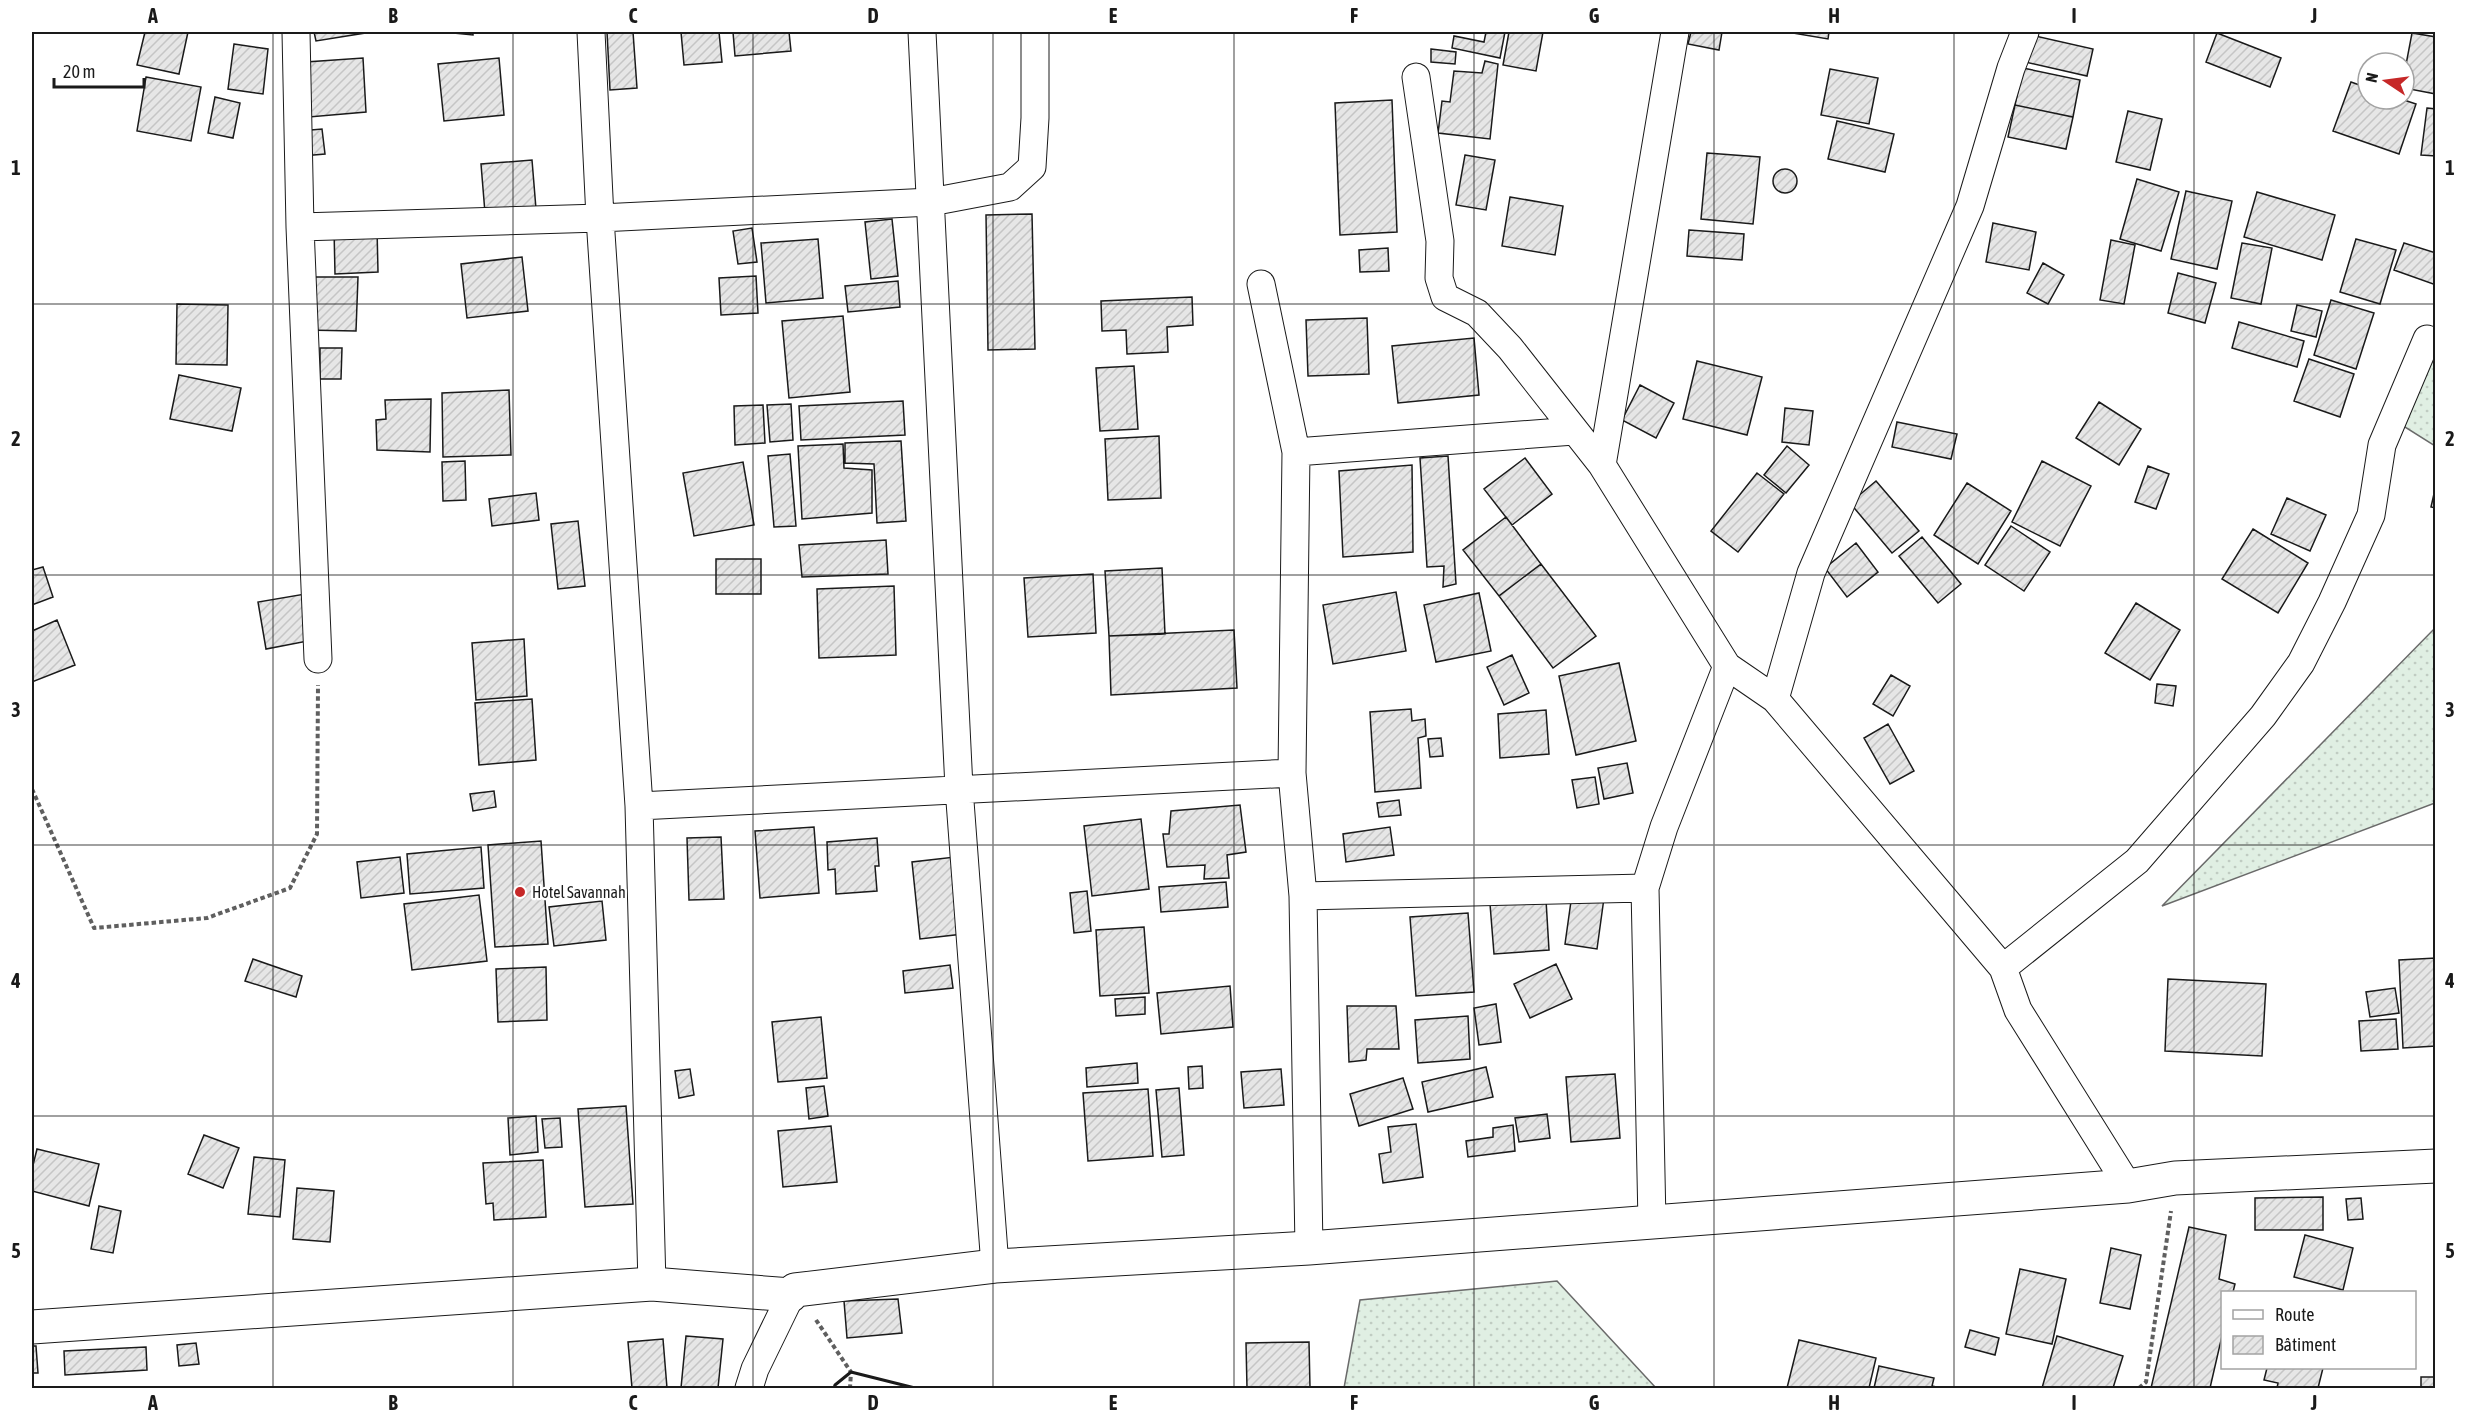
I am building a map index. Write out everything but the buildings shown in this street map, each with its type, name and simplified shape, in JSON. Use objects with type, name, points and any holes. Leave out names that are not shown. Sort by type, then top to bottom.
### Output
[{"type":"highway","points":[[32,1327],[652,1284],[793,1292],[995,1266],[1309,1248],[2128,1186],[2175,1178],[2436,1166]]},
{"type":"street","points":[[296,32],[300,227],[318,659]]},
{"type":"street","points":[[591,32],[600,218],[639,806],[652,1284]]},
{"type":"street","points":[[922,32],[959,788],[995,1266]]},
{"type":"street","points":[[300,227],[600,218],[931,202],[1010,187],[1032,167],[1035,118],[1035,32]]},
{"type":"street","points":[[1602,465],[1675,32]]},
{"type":"street","points":[[1775,699],[1811,573],[1970,206],[2011,68],[2025,32]]},
{"type":"street","points":[[1416,78],[1440,241],[1438,278],[1446,297],[1477,313],[1510,348],[1602,465],[1727,666],[1775,699],[2003,968],[2018,1010],[2128,1186]]},
{"type":"street","points":[[1261,284],[1296,452],[1292,773],[1303,896],[1309,1248]]},
{"type":"street","points":[[2003,968],[2137,861],[2263,716],[2301,663],[2332,602],[2371,515],[2382,445],[2427,339]]},
{"type":"street","points":[[1296,452],[1574,431]]},
{"type":"street","points":[[1652,1222],[1645,888],[1664,827],[1727,666]]},
{"type":"street","points":[[639,806],[959,788],[1292,773]]},
{"type":"street","points":[[1303,896],[1645,888]]},
{"type":"street","points":[[748,1389],[755,1369],[793,1292]]},
{"type":"path","points":[[32,789],[94,928],[207,918],[290,888],[317,834],[318,659]]},
{"type":"path","points":[[2139,1389],[2146,1382],[2175,1178]]},
{"type":"path","points":[[793,1292],[851,1371],[849,1389]]},
{"type":"green space","points":[[2435,356],[2435,446],[2389,417]]},
{"type":"green space","points":[[2435,628],[2435,803],[2162,906]]},
{"type":"green space","points":[[1557,1281],[1656,1388],[1344,1388],[1360,1300]]},
{"type":"wall","points":[[834,1388],[851,1372],[915,1388]]},
{"type":"place","name":"Hotel Savannah","points":[[520,892]]}]
